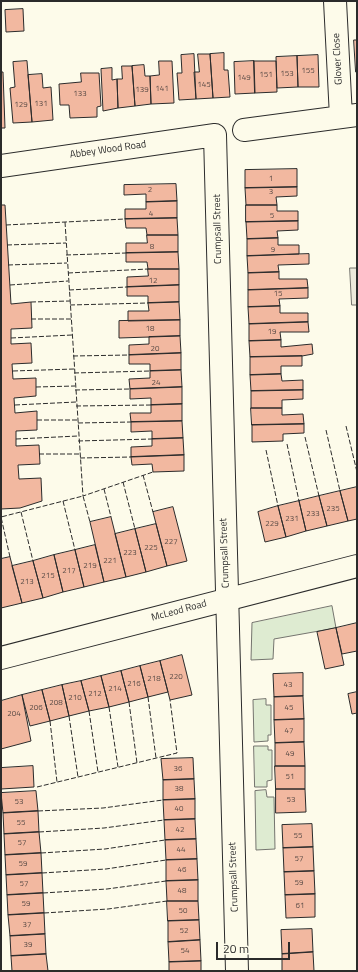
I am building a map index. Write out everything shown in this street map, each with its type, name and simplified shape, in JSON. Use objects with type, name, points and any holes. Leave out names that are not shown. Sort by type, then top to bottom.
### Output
[{"type":"street","name":"Glover Close","points":[[335,1],[349,116]]},
{"type":"street","points":[[244,130],[349,116]]},
{"type":"street","name":"Abbey Wood Road","points":[[1,166],[215,135]]},
{"type":"street","name":"Crumpsall Street","points":[[215,135],[226,599],[237,971]]},
{"type":"street","name":"McLeod Road","points":[[1,658],[357,566]]},
{"type":"green space","points":[[332,606],[336,628],[274,639],[273,659],[251,660],[252,623]]},
{"type":"green space","points":[[266,699],[266,705],[271,705],[271,735],[268,735],[268,741],[254,742],[253,700]]},
{"type":"green space","points":[[254,746],[268,746],[268,750],[272,750],[272,780],[267,781],[267,787],[255,787]]},
{"type":"green space","points":[[266,790],[267,797],[274,797],[275,849],[256,850],[255,791]]},
{"type":"shaded area","points":[[350,268],[357,268],[357,305],[352,305]]},
{"type":"building","points":[[23,9],[24,31],[6,32],[5,10]]},
{"type":"building","points":[[354,40],[357,40],[357,72],[356,72]]},
{"type":"building","points":[[224,53],[224,70],[228,70],[230,97],[213,98],[210,54]]},
{"type":"building","points":[[194,54],[196,99],[179,100],[177,73],[182,73],[181,55]]},
{"type":"building","points":[[198,54],[210,54],[213,98],[196,99],[194,72],[199,72]]},
{"type":"building","points":[[318,55],[319,87],[298,87],[297,56]]},
{"type":"building","points":[[297,56],[298,87],[277,88],[276,57]]},
{"type":"building","points":[[27,61],[32,122],[13,123],[10,88],[15,87],[13,62]]},
{"type":"building","points":[[159,61],[172,61],[174,103],[151,104],[150,76],[159,75]]},
{"type":"building","points":[[254,61],[276,61],[277,92],[255,93]]},
{"type":"building","points":[[254,61],[255,93],[235,94],[234,62]]},
{"type":"building","points":[[144,65],[145,76],[150,76],[151,104],[135,106],[132,66]]},
{"type":"building","points":[[122,66],[132,66],[135,106],[118,108],[117,79],[122,79]]},
{"type":"building","points":[[112,68],[112,80],[117,79],[118,108],[103,111],[101,69]]},
{"type":"building","points":[[1,72],[3,72],[5,128],[1,128]]},
{"type":"building","points":[[81,73],[99,73],[101,106],[97,107],[97,117],[70,118],[69,105],[60,105],[59,84],[81,82]]},
{"type":"building","points":[[42,74],[43,88],[51,87],[53,120],[32,122],[28,75]]},
{"type":"building","points":[[297,169],[297,187],[245,188],[245,170]]},
{"type":"building","points":[[176,184],[177,201],[146,202],[146,194],[124,195],[124,185]]},
{"type":"building","points":[[297,187],[297,196],[276,197],[277,205],[246,205],[245,188]]},
{"type":"building","points":[[177,201],[177,218],[125,219],[125,209],[146,209],[146,202]]},
{"type":"building","points":[[1,205],[5,205],[11,304],[31,302],[32,328],[11,329],[11,344],[31,343],[32,363],[12,364],[13,379],[36,378],[36,396],[14,398],[15,413],[37,411],[37,430],[16,431],[16,446],[39,445],[40,464],[18,465],[19,479],[41,478],[42,501],[20,508],[1,509]]},
{"type":"building","points":[[246,205],[277,205],[277,211],[298,211],[298,221],[246,222]]},
{"type":"building","points":[[177,218],[178,235],[147,235],[146,228],[126,228],[125,219]]},
{"type":"building","points":[[298,221],[298,230],[277,231],[278,238],[247,239],[246,222]]},
{"type":"building","points":[[147,235],[178,235],[178,252],[126,253],[126,243],[147,243]]},
{"type":"building","points":[[278,238],[278,245],[299,245],[299,254],[247,256],[247,239]]},
{"type":"building","points":[[178,252],[179,269],[148,269],[147,262],[126,262],[126,253]]},
{"type":"building","points":[[309,254],[309,264],[278,265],[279,272],[248,273],[247,256]]},
{"type":"building","points":[[148,269],[179,269],[179,285],[127,287],[127,277],[148,276]]},
{"type":"building","points":[[279,272],[279,279],[307,279],[308,288],[248,290],[248,273]]},
{"type":"building","points":[[179,285],[179,302],[148,303],[148,296],[127,296],[127,287]]},
{"type":"building","points":[[308,288],[308,298],[279,299],[280,306],[248,307],[248,290]]},
{"type":"building","points":[[179,302],[180,320],[128,321],[128,311],[149,311],[148,303]]},
{"type":"building","points":[[280,306],[280,313],[308,313],[308,322],[249,324],[248,307]]},
{"type":"building","points":[[180,320],[180,336],[119,338],[119,321]]},
{"type":"building","points":[[308,322],[309,332],[280,332],[281,340],[249,341],[249,324]]},
{"type":"building","points":[[180,336],[181,353],[129,355],[129,345],[149,344],[149,337]]},
{"type":"building","points":[[281,340],[281,347],[312,344],[313,354],[302,356],[250,357],[249,341]]},
{"type":"building","points":[[181,353],[181,370],[150,371],[150,364],[129,364],[129,355]]},
{"type":"building","points":[[302,356],[302,366],[281,366],[281,374],[250,375],[250,357]]},
{"type":"building","points":[[181,370],[182,387],[130,389],[129,379],[150,378],[150,371]]},
{"type":"building","points":[[281,374],[282,381],[303,380],[303,390],[251,391],[250,375]]},
{"type":"building","points":[[182,387],[182,404],[151,405],[151,398],[130,399],[130,389]]},
{"type":"building","points":[[303,390],[303,399],[282,400],[282,408],[251,408],[251,391]]},
{"type":"building","points":[[182,404],[182,421],[131,422],[130,413],[151,413],[151,405]]},
{"type":"building","points":[[251,408],[282,408],[282,415],[303,414],[304,424],[252,425]]},
{"type":"building","points":[[182,421],[183,438],[152,439],[152,431],[131,432],[131,422]]},
{"type":"building","points":[[304,424],[304,433],[283,434],[283,441],[252,442],[252,425]]},
{"type":"building","points":[[183,438],[184,455],[131,457],[131,447],[152,446],[152,439]]},
{"type":"building","points":[[184,455],[184,471],[153,472],[152,464],[132,465],[131,457]]},
{"type":"building","points":[[357,487],[357,519],[348,521],[340,491]]},
{"type":"building","points":[[340,491],[348,521],[327,526],[319,496]]},
{"type":"building","points":[[319,496],[327,526],[306,531],[299,501]]},
{"type":"building","points":[[299,501],[306,531],[286,537],[278,506]]},
{"type":"building","points":[[278,506],[286,537],[265,542],[258,512]]},
{"type":"building","points":[[173,507],[187,561],[167,566],[153,512]]},
{"type":"building","points":[[111,517],[126,577],[104,582],[90,522]]},
{"type":"building","points":[[156,524],[167,566],[146,572],[135,529]]},
{"type":"building","points":[[135,529],[146,572],[126,577],[115,534]]},
{"type":"building","points":[[95,545],[104,582],[84,587],[75,550]]},
{"type":"building","points":[[75,550],[84,587],[63,592],[54,555]]},
{"type":"building","points":[[54,555],[63,592],[43,598],[33,561]]},
{"type":"building","points":[[10,557],[22,603],[1,608],[1,559]]},
{"type":"building","points":[[33,561],[43,598],[22,603],[12,566]]},
{"type":"building","points":[[357,623],[357,651],[342,654],[336,628]]},
{"type":"building","points":[[336,628],[344,665],[325,669],[317,632]]},
{"type":"building","points":[[182,655],[192,695],[170,700],[160,661]]},
{"type":"building","points":[[160,661],[168,692],[148,697],[140,666]]},
{"type":"building","points":[[140,666],[148,697],[129,702],[121,671]]},
{"type":"building","points":[[121,671],[129,702],[109,707],[101,676]]},
{"type":"building","points":[[303,673],[303,696],[274,697],[273,674]]},
{"type":"building","points":[[101,676],[109,707],[89,711],[81,681]]},
{"type":"building","points":[[81,681],[89,711],[69,716],[62,685]]},
{"type":"building","points":[[62,685],[69,716],[50,721],[42,690]]},
{"type":"building","points":[[42,690],[50,721],[30,726],[22,695]]},
{"type":"building","points":[[357,692],[357,713],[352,714],[348,694]]},
{"type":"building","points":[[22,695],[31,741],[1,749],[1,701]]},
{"type":"building","points":[[303,696],[304,719],[274,720],[274,697]]},
{"type":"building","points":[[304,719],[304,742],[275,743],[274,720]]},
{"type":"building","points":[[304,742],[305,766],[275,766],[275,743]]},
{"type":"building","points":[[193,758],[194,779],[163,780],[161,759]]},
{"type":"building","points":[[33,766],[34,787],[1,789],[1,768]]},
{"type":"building","points":[[275,766],[305,766],[305,789],[276,789]]},
{"type":"building","points":[[194,779],[195,799],[163,800],[163,780]]},
{"type":"building","points":[[276,789],[305,789],[306,812],[276,813]]},
{"type":"building","points":[[36,791],[38,811],[3,813],[1,793]]},
{"type":"building","points":[[195,799],[195,819],[164,820],[163,800]]},
{"type":"building","points":[[38,811],[39,832],[4,834],[3,813]]},
{"type":"building","points":[[195,819],[196,839],[165,840],[164,820]]},
{"type":"building","points":[[312,824],[313,847],[283,848],[282,825]]},
{"type":"building","points":[[39,832],[41,853],[5,855],[4,834]]},
{"type":"building","points":[[196,839],[197,859],[166,860],[165,840]]},
{"type":"building","points":[[313,847],[314,871],[284,872],[283,848]]},
{"type":"building","points":[[41,853],[42,873],[6,875],[5,855]]},
{"type":"building","points":[[197,859],[198,880],[166,881],[166,860]]},
{"type":"building","points":[[314,871],[315,894],[285,895],[284,872]]},
{"type":"building","points":[[42,873],[43,893],[7,895],[6,875]]},
{"type":"building","points":[[198,880],[198,901],[167,901],[166,881]]},
{"type":"building","points":[[43,893],[44,913],[8,915],[7,895]]},
{"type":"building","points":[[315,894],[315,917],[286,918],[285,895]]},
{"type":"building","points":[[167,901],[198,901],[199,920],[168,921]]},
{"type":"building","points":[[44,913],[45,934],[10,936],[8,915]]},
{"type":"building","points":[[199,920],[200,940],[168,942],[168,921]]},
{"type":"building","points":[[312,929],[313,952],[282,954],[281,930]]},
{"type":"building","points":[[45,934],[46,954],[11,956],[10,936]]},
{"type":"building","points":[[200,940],[201,961],[169,962],[168,942]]},
{"type":"building","points":[[313,952],[314,971],[282,971],[282,954]]},
{"type":"building","points":[[46,954],[48,971],[12,971],[11,956]]},
{"type":"building","points":[[201,961],[201,971],[169,971],[169,962]]},
{"type":"fence","points":[[6,225],[125,219]]},
{"type":"fence","points":[[65,222],[83,496],[153,472]]},
{"type":"fence","points":[[7,245],[66,243]]},
{"type":"fence","points":[[66,255],[126,253]]},
{"type":"fence","points":[[8,265],[67,263]]},
{"type":"fence","points":[[68,273],[148,269]]},
{"type":"fence","points":[[10,285],[68,281]]},
{"type":"fence","points":[[69,290],[127,287]]},
{"type":"fence","points":[[31,302],[70,301]]},
{"type":"fence","points":[[70,305],[148,303]]},
{"type":"fence","points":[[31,319],[71,319]]},
{"type":"fence","points":[[11,338],[72,335]]},
{"type":"fence","points":[[73,356],[129,355]]},
{"type":"fence","points":[[13,371],[74,369]]},
{"type":"fence","points":[[74,373],[150,371]]},
{"type":"fence","points":[[36,387],[75,386]]},
{"type":"fence","points":[[75,390],[130,389]]},
{"type":"fence","points":[[15,405],[76,402]]},
{"type":"fence","points":[[76,406],[151,405]]},
{"type":"fence","points":[[37,420],[77,420]]},
{"type":"fence","points":[[78,423],[131,422]]},
{"type":"fence","points":[[346,426],[357,472]]},
{"type":"fence","points":[[326,430],[340,491]]},
{"type":"fence","points":[[16,439],[78,436]]},
{"type":"fence","points":[[305,437],[319,496]]},
{"type":"fence","points":[[78,441],[152,439]]},
{"type":"fence","points":[[287,444],[299,501]]},
{"type":"fence","points":[[266,450],[278,506]]},
{"type":"fence","points":[[39,454],[79,454]]},
{"type":"fence","points":[[80,458],[131,457]]},
{"type":"fence","points":[[143,475],[153,512]]},
{"type":"fence","points":[[123,482],[135,529]]},
{"type":"fence","points":[[104,489],[111,517]]},
{"type":"fence","points":[[10,557],[1,517],[83,496],[90,522]]},
{"type":"fence","points":[[63,501],[75,550]]},
{"type":"fence","points":[[21,512],[33,561]]},
{"type":"fence","points":[[148,697],[156,758]]},
{"type":"fence","points":[[37,787],[177,753],[170,700]]},
{"type":"fence","points":[[129,702],[137,763]]},
{"type":"fence","points":[[109,707],[118,767]]},
{"type":"fence","points":[[89,711],[98,772]]},
{"type":"fence","points":[[69,716],[78,777]]},
{"type":"fence","points":[[50,721],[57,782]]},
{"type":"fence","points":[[38,811],[103,808],[163,800]]},
{"type":"fence","points":[[39,832],[104,828],[164,820]]},
{"type":"fence","points":[[41,853],[105,849],[165,840]]},
{"type":"fence","points":[[42,873],[106,869],[166,860]]},
{"type":"fence","points":[[43,893],[107,889],[166,881]]},
{"type":"fence","points":[[44,913],[108,909],[167,901]]}]
